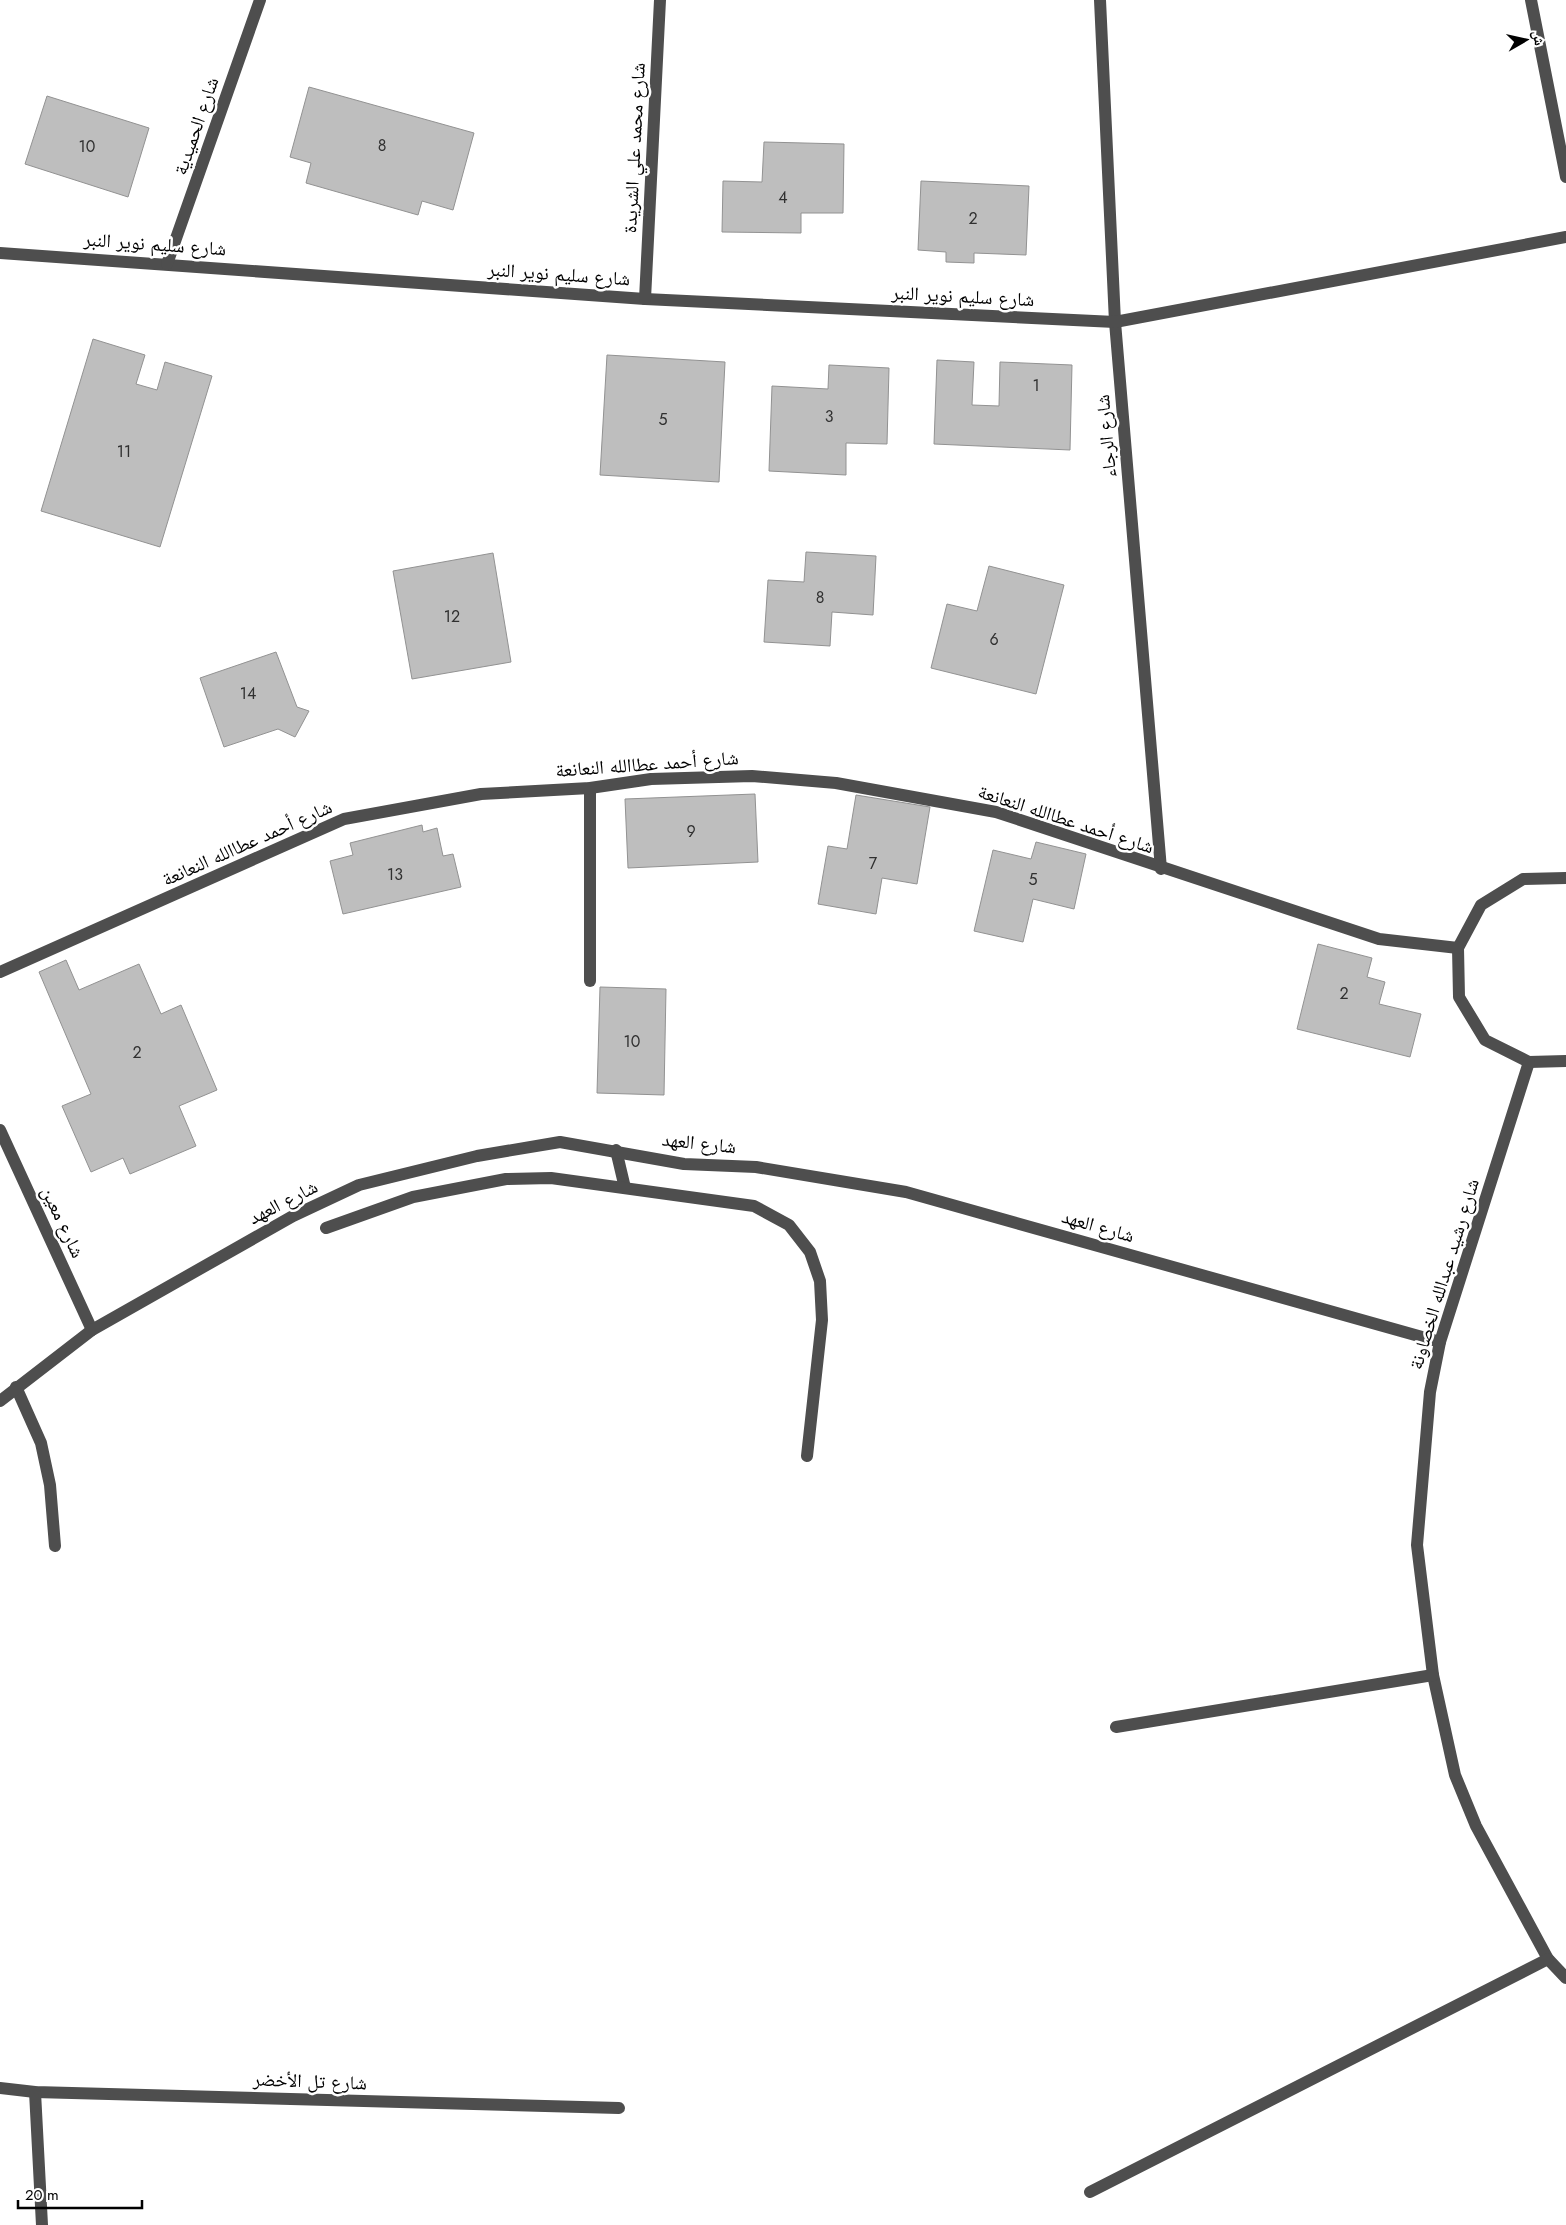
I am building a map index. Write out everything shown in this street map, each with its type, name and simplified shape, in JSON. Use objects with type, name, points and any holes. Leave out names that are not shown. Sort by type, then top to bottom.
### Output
[{"type":"street","name":"شارع الحميدية","points":[[167,264],[260,0]]},
{"type":"street","name":"شارع محمد علي الشريدة","points":[[645,299],[660,0]]},
{"type":"street","name":"شارع الرجاء","points":[[1100,0],[1115,322],[1161,869]]},
{"type":"street","points":[[1531,0],[1566,177]]},
{"type":"street","name":"شارع سليم نوير النبر","points":[[0,253],[645,299],[1115,322],[1566,237]]},
{"type":"street","name":"شارع أحمد عطاالله النعانعة","points":[[0,972],[344,819],[481,794],[590,788],[651,779],[752,776],[836,783],[996,812],[1161,869],[1379,939],[1458,948]]},
{"type":"street","points":[[590,788],[590,981]]},
{"type":"street","points":[[1566,878],[1523,879],[1481,905],[1458,948],[1459,997],[1485,1040],[1529,1062],[1566,1061]]},
{"type":"street","name":"شارع رشيد عبدالله الخصاونة","points":[[1529,1062],[1440,1342],[1430,1392],[1418,1544],[1433,1675],[1455,1775],[1476,1826],[1548,1959],[1566,1978]]},
{"type":"street","name":"شارع معين","points":[[0,1130],[92,1330]]},
{"type":"street","name":"شارع العهد","points":[[0,1401],[92,1330],[293,1216],[359,1184],[477,1156],[560,1142],[616,1150],[684,1164],[756,1167],[906,1192],[1440,1342]]},
{"type":"street","points":[[616,1150],[625,1188]]},
{"type":"street","points":[[326,1228],[414,1197],[506,1179],[551,1178],[754,1206],[789,1225],[810,1252],[820,1281],[822,1320],[807,1456]]},
{"type":"street","points":[[16,1387],[41,1443],[50,1485],[55,1546]]},
{"type":"street","points":[[1116,1727],[1433,1675]]},
{"type":"street","points":[[1090,2192],[1548,1959]]},
{"type":"street","name":"شارع تل الأخضر","points":[[0,2088],[35,2092],[619,2108]]},
{"type":"street","points":[[35,2092],[42,2225]]},
{"type":"building","points":[[309,87],[474,133],[453,210],[422,201],[418,215],[306,183],[311,163],[290,157]]},
{"type":"building","points":[[47,96],[149,128],[128,197],[25,164]]},
{"type":"building","points":[[764,142],[844,144],[843,213],[801,213],[801,233],[722,232],[723,181],[762,182]]},
{"type":"building","points":[[921,181],[1029,186],[1026,255],[974,253],[974,263],[946,262],[946,252],[918,250]]},
{"type":"building","points":[[93,339],[145,355],[136,384],[157,390],[165,362],[212,376],[160,547],[41,511]]},
{"type":"building","points":[[607,355],[725,362],[719,482],[600,475]]},
{"type":"building","points":[[937,360],[974,362],[972,405],[999,406],[1000,362],[1072,365],[1070,450],[934,444]]},
{"type":"building","points":[[829,365],[889,368],[887,444],[846,443],[846,475],[769,471],[772,386],[828,389]]},
{"type":"building","points":[[806,552],[876,556],[873,615],[832,612],[830,646],[764,642],[768,580],[804,582]]},
{"type":"building","points":[[493,553],[511,662],[412,679],[393,571]]},
{"type":"building","points":[[989,566],[1064,585],[1036,694],[931,668],[947,604],[977,611]]},
{"type":"building","points":[[276,652],[297,707],[309,711],[295,737],[278,729],[224,747],[200,678]]},
{"type":"building","points":[[755,794],[758,862],[628,868],[625,799]]},
{"type":"building","points":[[856,795],[930,807],[917,884],[882,878],[876,914],[818,904],[828,846],[847,849]]},
{"type":"building","points":[[422,825],[423,832],[437,828],[443,856],[453,854],[461,887],[343,914],[330,861],[353,855],[350,843]]},
{"type":"building","points":[[1036,842],[1086,854],[1074,909],[1033,899],[1023,942],[974,931],[993,850],[1031,859]]},
{"type":"building","points":[[1318,944],[1372,958],[1367,977],[1385,982],[1379,1004],[1421,1014],[1410,1057],[1297,1029]]},
{"type":"building","points":[[66,960],[79,990],[139,964],[161,1014],[181,1005],[217,1090],[179,1106],[196,1146],[130,1174],[123,1158],[91,1172],[62,1106],[91,1094],[39,972]]},
{"type":"building","points":[[600,987],[666,989],[664,1095],[597,1093]]}]
